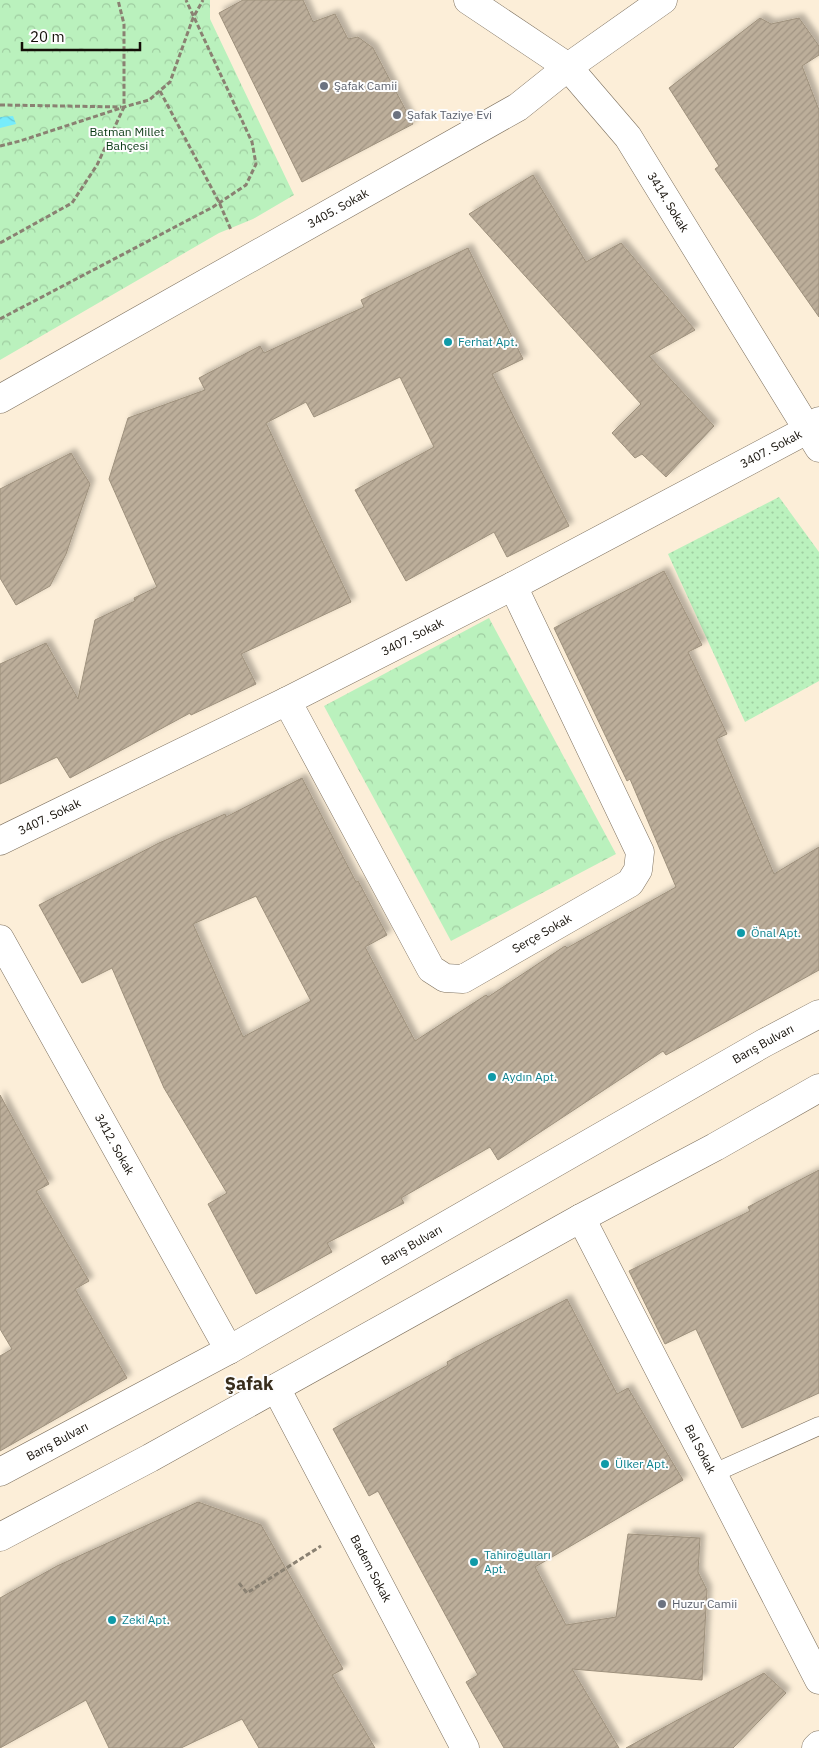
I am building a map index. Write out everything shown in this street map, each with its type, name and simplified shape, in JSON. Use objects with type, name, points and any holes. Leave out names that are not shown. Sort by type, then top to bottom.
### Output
[{"type":"street","name":"3414. Sokak","points":[[468,0],[568,67],[628,137],[815,433]]},
{"type":"street","name":"3405. Sokak","points":[[0,399],[518,106],[568,67],[662,0]]},
{"type":"street","name":"3407. Sokak","points":[[0,841],[287,701],[815,433]]},
{"type":"street","name":"Serçe Sokak","points":[[287,701],[431,969],[445,978],[463,979],[630,883],[638,870],[640,852],[513,586]]},
{"type":"street","name":"3412. Sokak","points":[[0,939],[229,1350]]},
{"type":"street","name":"Barış Bulvarı","points":[[0,1472],[229,1350],[755,1048],[819,1014]]},
{"type":"street","points":[[0,1537],[150,1458],[819,1088]]},
{"type":"street","name":"Bal Sokak","points":[[581,1218],[819,1680]]},
{"type":"street","name":"Badem Sokak","points":[[276,1388],[460,1746]]},
{"type":"lane","points":[[714,1473],[819,1426]]},
{"type":"path","points":[[0,242],[72,203],[97,165],[124,106],[124,24],[118,0]]},
{"type":"path","points":[[0,319],[219,202],[246,185],[256,164],[252,142],[186,0]]},
{"type":"path","points":[[0,146],[124,106],[149,100],[170,82],[193,18],[203,0]]},
{"type":"path","points":[[160,91],[219,202],[245,261]]},
{"type":"path","points":[[0,106],[124,106]]},
{"type":"path","points":[[239,1583],[247,1593],[349,1528]]},
{"type":"green space","name":"Batman Millet Bahçesi","points":[[0,0],[210,0],[210,19],[294,195],[253,219],[219,233],[0,360]]},
{"type":"green space","points":[[779,497],[819,552],[819,681],[745,722],[668,554]]},
{"type":"green space","points":[[489,618],[616,854],[451,941],[324,706]]},
{"type":"water","points":[[13,116],[16,124],[0,128],[0,117]]},
{"type":"building","name":"Şafak Camii","points":[[243,0],[303,0],[313,22],[335,14],[348,39],[358,37],[373,48],[413,124],[302,182],[219,13]]},
{"type":"building","points":[[760,18],[771,24],[799,18],[819,46],[819,55],[802,66],[819,110],[819,317],[715,169],[719,166],[669,88]]},
{"type":"building","points":[[533,175],[586,262],[621,243],[695,330],[649,356],[714,426],[666,477],[642,454],[635,458],[612,433],[641,404],[469,214]]},
{"type":"building","points":[[468,248],[523,359],[492,374],[569,526],[507,557],[494,532],[406,581],[355,490],[434,447],[400,377],[314,417],[306,402],[266,423],[351,602],[241,654],[256,684],[191,715],[190,713],[70,778],[57,757],[0,784],[0,664],[46,643],[78,699],[95,620],[135,601],[134,598],[157,587],[109,479],[128,418],[205,390],[199,378],[260,346],[264,353],[364,307],[361,300]]},
{"type":"building","points":[[71,453],[90,484],[66,554],[50,586],[16,605],[0,578],[0,489]]},
{"type":"building","points":[[664,571],[702,645],[688,652],[727,734],[716,739],[774,874],[819,847],[819,970],[666,1055],[663,1051],[498,1160],[490,1147],[401,1198],[404,1203],[327,1243],[332,1252],[256,1294],[208,1204],[227,1193],[164,1088],[112,968],[82,983],[39,905],[159,843],[225,814],[226,817],[302,778],[356,882],[358,881],[387,935],[365,947],[415,1041],[486,995],[488,997],[565,946],[567,948],[676,887],[630,779],[627,781],[554,628]],"holes":[[[256,896],[311,1001],[243,1037],[193,924]]]},
{"type":"building","points":[[0,1095],[49,1184],[36,1191],[89,1281],[75,1289],[127,1378],[0,1451],[0,1356],[12,1349],[0,1329]]},
{"type":"building","points":[[819,1170],[819,1393],[742,1428],[696,1329],[665,1344],[629,1271],[750,1211],[748,1207]]},
{"type":"building","points":[[567,1299],[617,1394],[628,1388],[683,1480],[535,1567],[566,1625],[616,1617],[628,1534],[700,1538],[698,1572],[707,1590],[702,1680],[572,1669],[619,1748],[504,1748],[466,1682],[478,1675],[378,1491],[369,1496],[333,1429],[448,1365],[447,1362]]},
{"type":"building","points":[[198,1502],[261,1525],[343,1669],[332,1675],[375,1748],[259,1748],[242,1719],[181,1748],[109,1748],[86,1700],[0,1748],[0,1598],[57,1566]]},
{"type":"building","points":[[764,1673],[786,1693],[733,1748],[626,1748]]},
{"type":"place","name":"Şafak Camii","points":[[324,86]]},
{"type":"place","name":"Şafak Taziye Evi","points":[[397,115]]},
{"type":"place","name":"Ferhat Apt.","points":[[448,342]]},
{"type":"place","name":"Önal Apt.","points":[[741,933]]},
{"type":"place","name":"Aydın Apt.","points":[[492,1077]]},
{"type":"place","name":"Ülker Apt.","points":[[605,1464]]},
{"type":"place","name":"Tahiroğulları Apt.","points":[[474,1562]]},
{"type":"place","name":"Huzur Camii","points":[[662,1604]]},
{"type":"place","name":"Zeki Apt.","points":[[112,1620]]},
{"type":"district","name":"Şafak","points":[[249,1384]]}]
